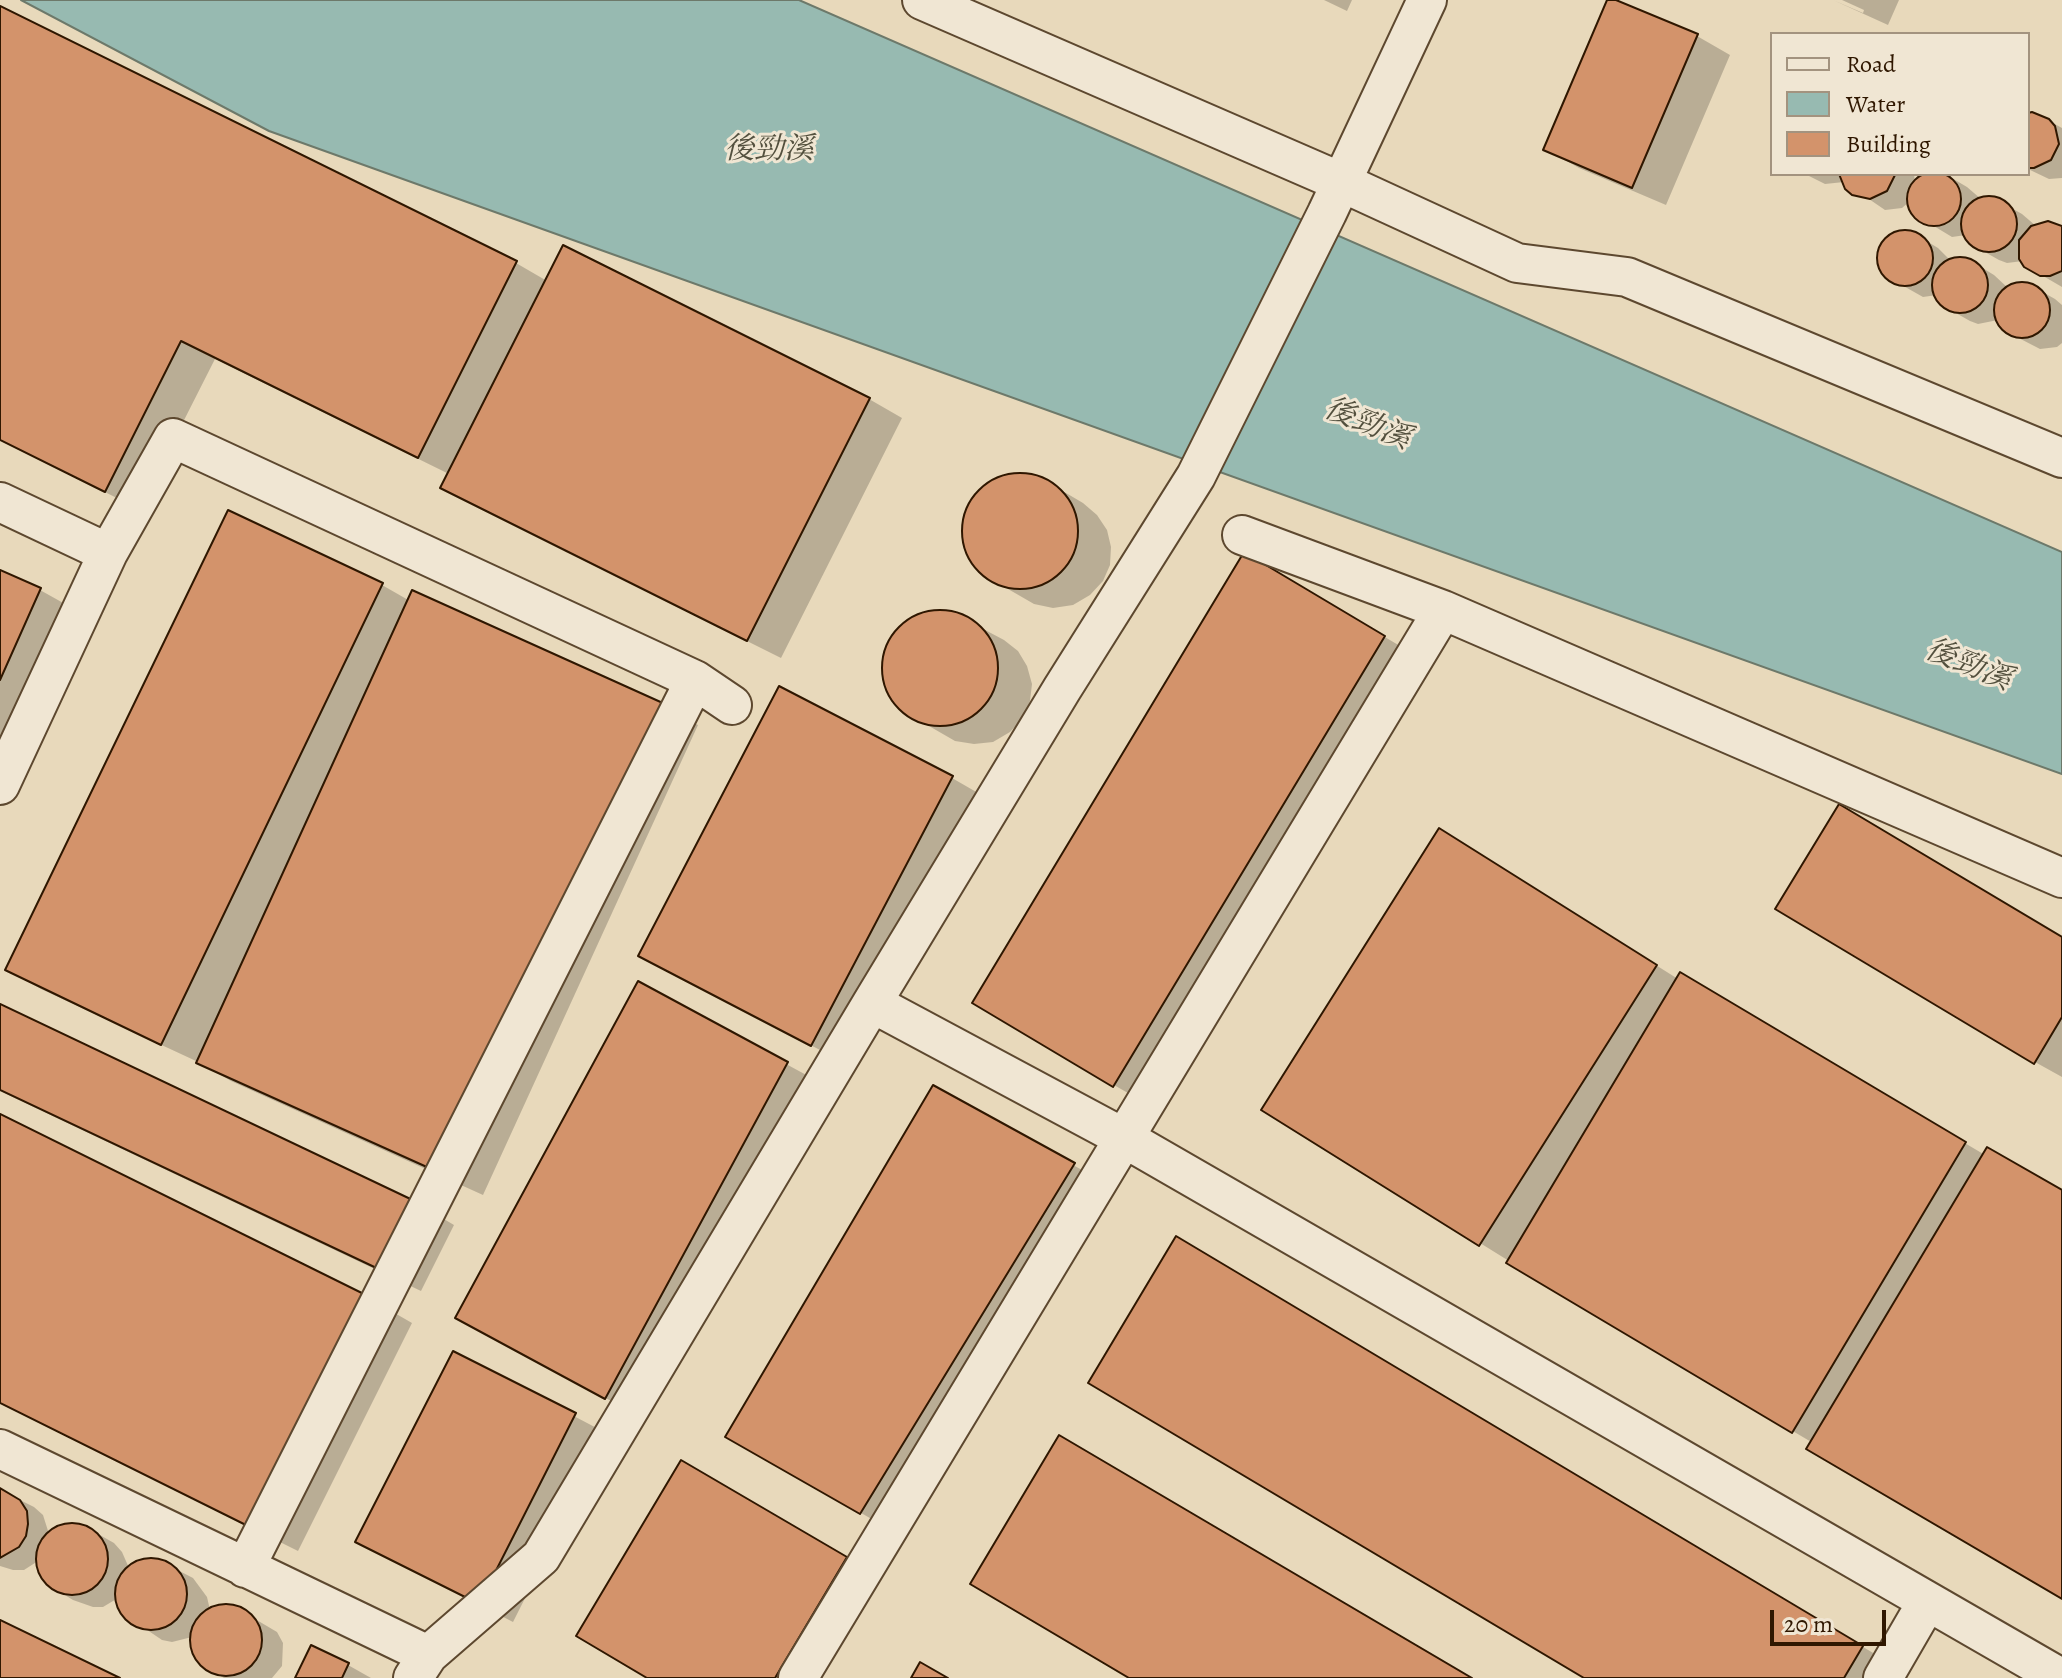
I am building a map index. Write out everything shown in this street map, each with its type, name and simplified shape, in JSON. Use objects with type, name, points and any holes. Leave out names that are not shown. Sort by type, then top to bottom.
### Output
[{"type":"lane","points":[[922,0],[1334,197],[1517,263],[1627,277],[2062,458]]},
{"type":"lane","points":[[0,1449],[245,1568],[420,1667],[541,1557],[1062,689],[1196,476],[1427,0]]},
{"type":"lane","points":[[0,785],[108,553],[173,438],[695,680],[732,705]]},
{"type":"lane","points":[[0,502],[108,553]]},
{"type":"lane","points":[[1242,535],[1443,610],[2062,878]]},
{"type":"lane","points":[[798,1678],[1443,610]]},
{"type":"lane","points":[[245,1568],[695,680]]},
{"type":"lane","points":[[872,1003],[1124,1138],[2061,1678]]},
{"type":"lane","points":[[1883,1678],[1927,1602]]},
{"type":"water","name":"後勁溪","points":[[21,0],[799,0],[2062,552],[2062,774],[269,131]]},
{"type":"building","points":[[1607,0],[1616,0],[1698,34],[1632,188],[1543,150]]},
{"type":"building","points":[[0,6],[517,261],[418,458],[181,341],[105,492],[0,440]]},
{"type":"building","points":[[2030,112],[2049,119],[2055,126],[2059,144],[2051,160],[2034,168],[2030,168]]},
{"type":"building","points":[[1840,176],[1894,176],[1887,191],[1870,199],[1852,195],[1845,189]]},
{"type":"building","points":[[1921,176],[1947,176],[1959,189],[1959,209],[1944,224],[1924,224],[1909,209],[1909,189]]},
{"type":"building","points":[[1989,196],[2009,204],[2017,224],[2009,244],[1989,252],[1969,244],[1961,224],[1969,204]]},
{"type":"building","points":[[2048,221],[2062,226],[2062,271],[2040,276],[2024,267],[2019,259],[2019,240],[2031,226]]},
{"type":"building","points":[[1905,230],[1925,238],[1933,258],[1925,278],[1905,286],[1885,278],[1877,258],[1885,238]]},
{"type":"building","points":[[563,245],[870,398],[747,641],[440,488]]},
{"type":"building","points":[[1960,257],[1980,265],[1988,285],[1980,305],[1960,313],[1940,305],[1932,285],[1940,265]]},
{"type":"building","points":[[2022,282],[2042,290],[2050,310],[2042,330],[2022,338],[2002,330],[1994,310],[2002,290]]},
{"type":"building","points":[[1020,473],[1042,477],[1061,490],[1074,509],[1078,531],[1074,553],[1061,572],[1042,585],[1020,589],[998,585],[979,572],[966,553],[962,531],[966,509],[979,490],[998,477]]},
{"type":"building","points":[[228,510],[383,583],[161,1045],[5,970]]},
{"type":"building","points":[[1244,552],[1385,636],[1113,1087],[972,1003]]},
{"type":"building","points":[[0,570],[41,588],[0,680]]},
{"type":"building","points":[[412,590],[665,704],[449,1177],[196,1063]]},
{"type":"building","points":[[940,610],[962,614],[981,627],[994,646],[998,668],[994,690],[981,709],[962,722],[940,726],[918,722],[899,709],[886,690],[882,668],[886,646],[899,627],[918,614]]},
{"type":"building","points":[[779,686],[953,776],[811,1046],[638,956]]},
{"type":"building","points":[[1839,804],[2062,937],[2062,1017],[2034,1064],[1775,909]]},
{"type":"building","points":[[1439,828],[1657,965],[1479,1246],[1261,1110]]},
{"type":"building","points":[[1680,972],[1966,1142],[1792,1433],[1506,1263]]},
{"type":"building","points":[[638,981],[788,1062],[605,1399],[455,1318]]},
{"type":"building","points":[[0,1004],[421,1204],[387,1273],[0,1090]]},
{"type":"building","points":[[933,1085],[1075,1163],[860,1514],[725,1437]]},
{"type":"building","points":[[0,1114],[380,1302],[264,1534],[0,1403]]},
{"type":"building","points":[[1987,1147],[2062,1190],[2062,1599],[1806,1449]]},
{"type":"building","points":[[1176,1236],[1863,1646],[1844,1678],[1584,1678],[1088,1383]]},
{"type":"building","points":[[453,1351],[576,1413],[479,1604],[355,1542]]},
{"type":"building","points":[[1059,1435],[1472,1678],[1129,1678],[970,1584]]},
{"type":"building","points":[[681,1460],[847,1557],[775,1678],[647,1678],[576,1636]]},
{"type":"building","points":[[0,1488],[20,1500],[27,1511],[28,1524],[26,1536],[19,1547],[0,1558]]},
{"type":"building","points":[[72,1523],[98,1533],[108,1559],[98,1585],[72,1595],[46,1585],[36,1559],[46,1533]]},
{"type":"building","points":[[151,1558],[177,1568],[187,1594],[177,1620],[151,1630],[125,1620],[115,1594],[125,1568]]},
{"type":"building","points":[[226,1604],[252,1614],[262,1640],[252,1666],[226,1676],[200,1666],[190,1640],[200,1614]]},
{"type":"building","points":[[0,1620],[120,1678],[0,1678]]},
{"type":"building","points":[[311,1645],[349,1663],[342,1678],[295,1678]]},
{"type":"building","points":[[920,1662],[948,1678],[911,1678]]}]
